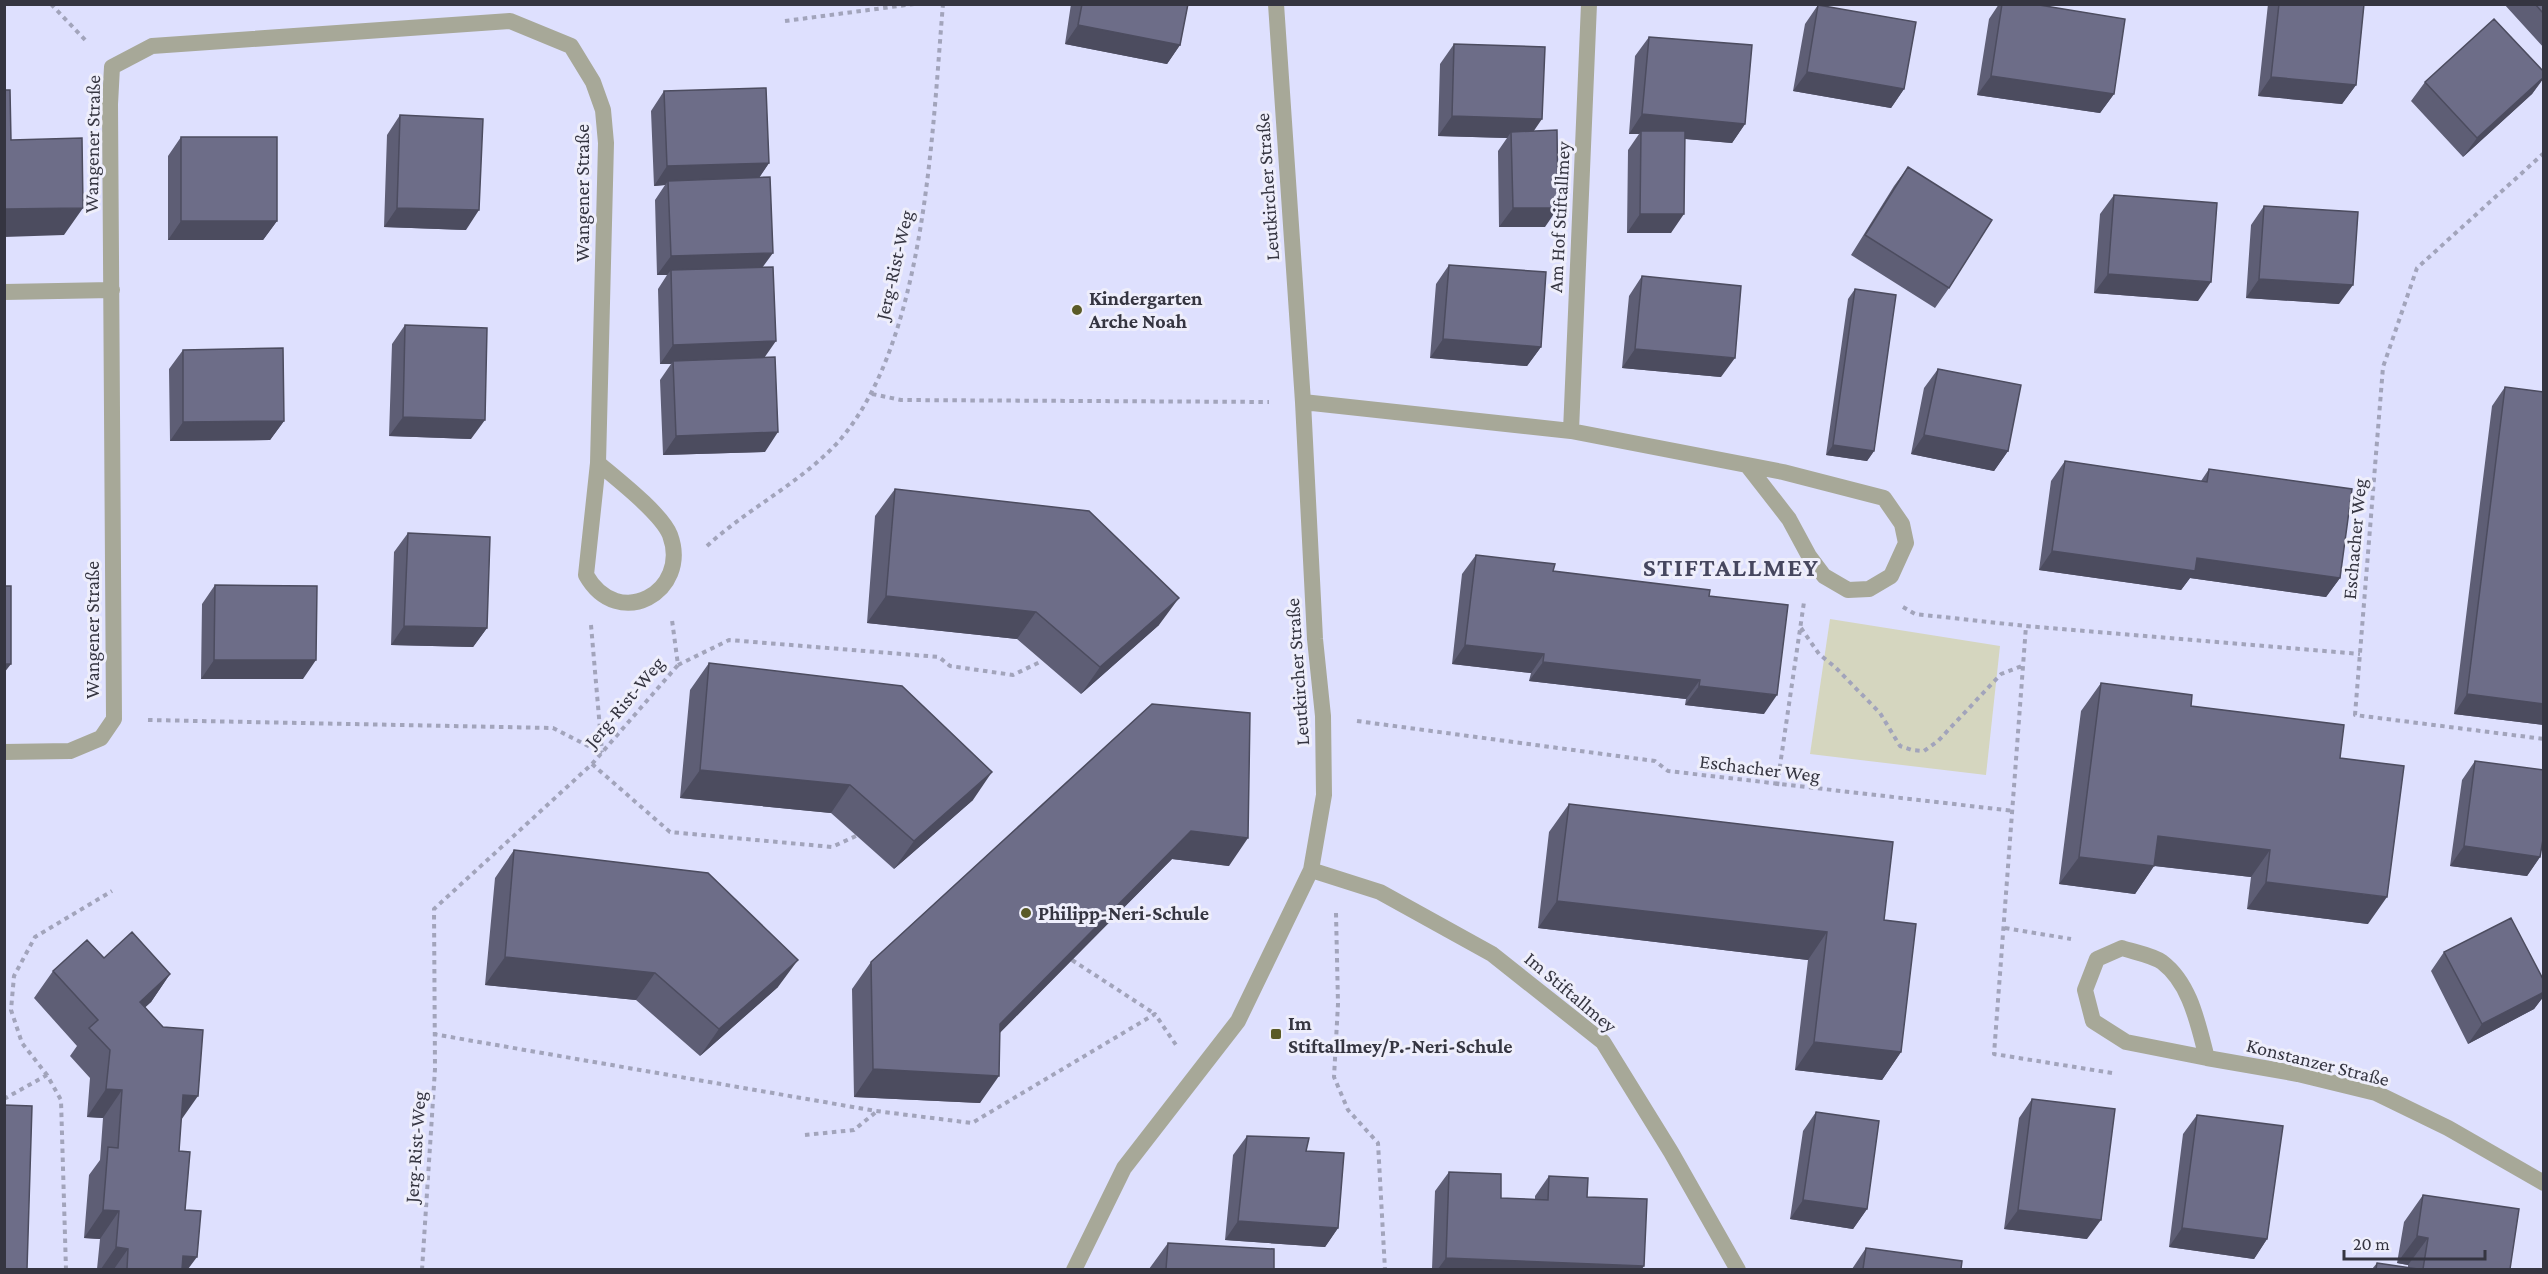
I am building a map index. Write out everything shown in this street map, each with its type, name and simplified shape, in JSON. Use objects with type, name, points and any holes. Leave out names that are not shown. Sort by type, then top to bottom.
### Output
[{"type":"street","name":"Leutkircher Straße","points":[[1074,1269],[1124,1167],[1238,1021],[1311,870],[1324,795],[1323,716],[1315,639],[1303,402],[1276,4]]},
{"type":"street","name":"Am Hof Stiftallmey","points":[[1571,431],[1589,4]]},
{"type":"street","name":"Wangener Straße","points":[[114,719],[110,104],[112,67],[152,46],[510,21],[571,46],[597,91],[603,110],[606,143],[598,463],[586,575]]},
{"type":"street","points":[[4,292],[112,290]]},
{"type":"street","points":[[1303,402],[1571,431],[1747,465],[1884,498],[1902,524],[1906,543],[1891,576],[1869,589],[1848,590],[1824,576],[1809,556],[1790,519],[1747,465]]},
{"type":"street","points":[[586,575],[593,588],[612,602],[633,604],[649,597],[667,584],[674,557],[670,533],[646,505],[598,463]]},
{"type":"street","points":[[4,752],[70,751],[101,738],[114,719]]},
{"type":"street","name":"Im Stiftallmey","points":[[1311,870],[1380,892],[1492,954],[1603,1042],[1671,1152],[1738,1269]]},
{"type":"street","points":[[2122,948],[2161,961],[2180,980],[2194,1012],[2207,1058]]},
{"type":"street","name":"Konstanzer Straße","points":[[2122,948],[2097,959],[2085,990],[2093,1021],[2126,1042],[2298,1074],[2376,1093],[2448,1128],[2544,1183]]},
{"type":"path","points":[[51,4],[112,67]]},
{"type":"path","points":[[785,21],[914,4]]},
{"type":"path","name":"Jerg-Rist-Weg","points":[[422,1269],[435,1069],[434,909],[592,764],[678,664],[667,584],[718,536],[781,491],[838,442],[872,394],[904,305],[925,198],[944,4]]},
{"type":"path","name":"Eschacher Weg","points":[[2544,153],[2417,268],[2383,367],[2355,715],[2544,739]]},
{"type":"path","points":[[872,394],[901,400],[1303,402]]},
{"type":"path","points":[[1777,786],[1801,628],[1809,556]]},
{"type":"path","points":[[586,575],[602,753]]},
{"type":"path","points":[[1916,614],[2026,626],[2360,654]]},
{"type":"path","points":[[2026,626],[2014,811],[1994,1054],[2108,1075],[2118,1071]]},
{"type":"path","points":[[1801,628],[1819,654],[1880,713],[1900,746],[1912,750],[1924,751],[1938,741],[2001,674],[2022,666]]},
{"type":"path","points":[[678,664],[729,640],[939,657],[950,666],[1013,675],[1042,661]]},
{"type":"path","name":"Eschacher Weg","points":[[1323,716],[1654,761],[1668,771],[1777,786],[2014,811]]},
{"type":"path","points":[[114,719],[553,728],[602,753]]},
{"type":"path","points":[[592,764],[670,831],[832,847],[856,836]]},
{"type":"path","points":[[1335,879],[1338,1004],[1334,1077],[1348,1110],[1378,1143],[1385,1269]]},
{"type":"path","points":[[66,1269],[61,1100],[47,1076],[22,1043],[10,1010],[14,976],[35,937],[112,891]]},
{"type":"path","points":[[2004,928],[2122,948]]},
{"type":"path","points":[[1072,960],[1155,1014],[1196,1075]]},
{"type":"path","points":[[433,1034],[876,1111],[972,1123],[1155,1014]]},
{"type":"path","points":[[4,1099],[47,1076]]},
{"type":"path","points":[[805,1135],[854,1130],[876,1111]]},
{"type":"green space","points":[[1830,619],[2000,646],[1986,775],[1810,754]]},
{"type":"building","points":[[1082,4],[1188,4],[1180,45],[1078,25]]},
{"type":"building","points":[[2002,4],[2033,4],[2125,19],[2114,94],[1991,76]]},
{"type":"building","points":[[2279,4],[2364,4],[2356,85],[2271,77]]},
{"type":"building","points":[[2535,4],[2544,4],[2544,14]]},
{"type":"building","points":[[1818,5],[1916,22],[1904,89],[1807,72]]},
{"type":"building","points":[[2494,19],[2544,72],[2544,77],[2477,138],[2425,82]]},
{"type":"building","points":[[1649,37],[1752,45],[1745,124],[1642,114]]},
{"type":"building","points":[[1454,44],[1545,47],[1542,119],[1452,116]]},
{"type":"building","points":[[766,88],[769,163],[667,166],[664,91]]},
{"type":"building","points":[[4,90],[10,90],[11,140],[82,138],[83,208],[4,209]]},
{"type":"building","points":[[400,115],[483,119],[479,210],[397,208]]},
{"type":"building","points":[[1557,130],[1558,208],[1513,208],[1511,132]]},
{"type":"building","points":[[1641,131],[1685,131],[1684,214],[1640,214]]},
{"type":"building","points":[[181,137],[277,137],[277,221],[181,221]]},
{"type":"building","points":[[1908,167],[1992,220],[1949,288],[1865,235]]},
{"type":"building","points":[[770,177],[773,253],[671,256],[668,181]]},
{"type":"building","points":[[2114,195],[2217,203],[2211,282],[2108,274]]},
{"type":"building","points":[[2264,206],[2358,212],[2353,285],[2259,279]]},
{"type":"building","points":[[1449,265],[1546,272],[1541,347],[1443,339]]},
{"type":"building","points":[[773,267],[776,341],[673,345],[671,270]]},
{"type":"building","points":[[1642,276],[1741,286],[1735,358],[1635,349]]},
{"type":"building","points":[[1855,289],[1896,295],[1874,451],[1833,445]]},
{"type":"building","points":[[405,325],[487,328],[485,420],[403,417]]},
{"type":"building","points":[[283,348],[284,421],[183,422],[183,350]]},
{"type":"building","points":[[775,357],[778,432],[676,436],[673,361]]},
{"type":"building","points":[[1938,369],[2021,385],[2008,451],[1924,435]]},
{"type":"building","points":[[2505,387],[2544,392],[2544,704],[2467,694]]},
{"type":"building","points":[[2065,461],[2207,482],[2209,469],[2352,489],[2340,578],[2197,558],[2195,571],[2052,551]]},
{"type":"building","points":[[895,489],[1089,511],[1179,598],[1100,667],[1036,612],[886,596]]},
{"type":"building","points":[[408,533],[490,537],[487,628],[404,626]]},
{"type":"building","points":[[1476,555],[1555,564],[1553,571],[1710,590],[1709,596],[1788,605],[1777,695],[1699,686],[1700,680],[1543,662],[1544,654],[1465,645]]},
{"type":"building","points":[[215,585],[317,586],[316,660],[214,660]]},
{"type":"building","points":[[4,586],[11,586],[11,664],[4,664]]},
{"type":"building","points":[[709,663],[902,686],[992,772],[914,841],[850,785],[700,770]]},
{"type":"building","points":[[2101,683],[2192,695],[2191,706],[2344,725],[2340,758],[2404,766],[2387,897],[2266,882],[2270,850],[2158,836],[2154,866],[2079,857]]},
{"type":"building","name":"Philipp-Neri-Schule","points":[[1152,704],[1250,713],[1248,838],[1191,831],[1000,1024],[999,1076],[873,1069],[871,962]]},
{"type":"building","points":[[2475,761],[2544,770],[2544,834],[2540,857],[2464,846]]},
{"type":"building","points":[[1569,804],[1893,842],[1884,920],[1916,924],[1901,1052],[1814,1042],[1827,932],[1557,901]]},
{"type":"building","points":[[514,850],[708,873],[798,960],[719,1029],[655,973],[505,957]]},
{"type":"building","points":[[2511,918],[2544,981],[2544,992],[2482,1024],[2444,952]]},
{"type":"building","points":[[132,932],[170,974],[140,1002],[163,1027],[203,1030],[198,1096],[183,1095],[179,1151],[190,1152],[185,1210],[201,1211],[197,1257],[183,1256],[182,1269],[127,1269],[128,1249],[116,1247],[119,1211],[103,1210],[108,1147],[118,1148],[122,1090],[106,1089],[110,1050],[89,1028],[98,1020],[53,971],[87,940],[104,958]]},
{"type":"building","points":[[2032,1099],[2115,1109],[2101,1220],[2018,1210]]},
{"type":"building","points":[[4,1105],[32,1106],[27,1269],[4,1269]]},
{"type":"building","points":[[1816,1112],[1879,1121],[1867,1209],[1803,1200]]},
{"type":"building","points":[[2197,1115],[2283,1126],[2267,1239],[2182,1228]]},
{"type":"building","points":[[1247,1136],[1309,1138],[1306,1151],[1344,1153],[1338,1228],[1238,1221]]},
{"type":"building","points":[[1449,1172],[1501,1174],[1501,1198],[1548,1200],[1549,1176],[1588,1178],[1587,1197],[1647,1199],[1644,1266],[1446,1258]]},
{"type":"building","points":[[2423,1195],[2519,1209],[2510,1269],[2423,1269],[2428,1238],[2417,1236]]},
{"type":"building","points":[[1168,1243],[1274,1249],[1274,1269],[1166,1269]]},
{"type":"building","points":[[1866,1248],[1962,1261],[1961,1269],[1863,1269]]},
{"type":"building","points":[[2377,1263],[2418,1269],[2376,1269]]},
{"type":"place","name":"Kindergarten Arche Noah","points":[[1077,310]]},
{"type":"place","name":"Philipp-Neri-Schule","points":[[1026,913]]},
{"type":"place","name":"Im Stiftallmey/P.-Neri-Schule","points":[[1276,1034]]},
{"type":"district","name":"STIFTALLMEY","points":[[1731,567]]}]
